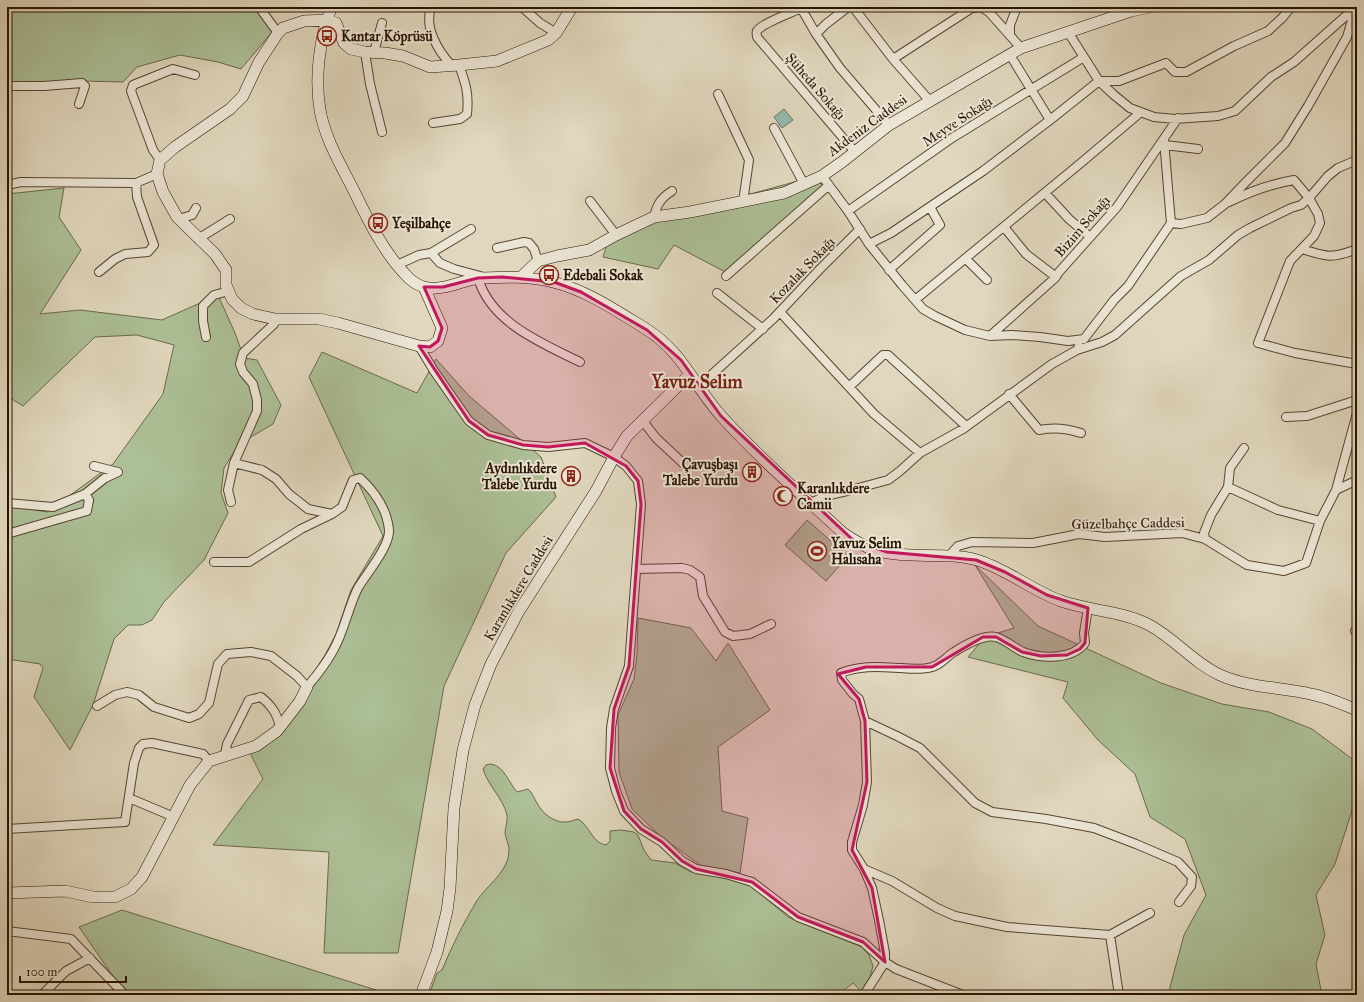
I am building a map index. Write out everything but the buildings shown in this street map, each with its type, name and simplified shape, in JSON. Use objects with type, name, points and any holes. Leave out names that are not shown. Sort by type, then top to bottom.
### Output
[{"type":"street","points":[[259,7],[278,33]]},
{"type":"street","points":[[331,7],[322,41],[319,63],[319,96],[323,124],[328,140],[380,240],[397,265],[411,279],[424,287],[434,288],[482,278],[538,279],[554,282],[581,292],[648,330],[660,339],[681,360],[698,387],[731,426],[843,533],[858,542],[875,550],[949,556],[976,560],[989,564],[1061,601],[1130,618],[1151,626],[1205,667],[1229,679],[1243,683],[1320,696],[1357,710]]},
{"type":"street","points":[[431,7],[429,11],[430,30],[446,60],[456,66],[467,87],[467,114],[460,119],[433,123]]},
{"type":"street","points":[[522,7],[540,24],[556,33]]},
{"type":"street","points":[[424,287],[442,328],[438,340],[424,347],[320,319],[275,319],[253,314],[241,308],[232,299],[226,285],[226,270],[215,254],[179,219],[163,192],[157,174],[160,160],[175,147],[230,109],[243,96],[259,62],[278,33],[283,28],[304,21],[328,20],[336,23],[344,43],[351,49],[403,56],[430,67],[456,66],[497,61],[548,40],[556,33],[572,7]]},
{"type":"street","points":[[816,34],[848,7]]},
{"type":"street","points":[[853,7],[893,59],[929,100]]},
{"type":"street","points":[[893,59],[972,8],[981,7],[989,12],[1021,48]]},
{"type":"street","points":[[1010,35],[1010,25],[1017,7]]},
{"type":"street","name":"Akdeniz Caddesi","points":[[538,261],[589,250],[616,234],[654,217],[690,212],[784,193],[822,176],[889,125],[929,100],[1021,48],[1143,7]]},
{"type":"street","points":[[869,244],[891,233],[983,171],[1099,81],[1119,81],[1166,63],[1175,72],[1186,72],[1234,46],[1268,31],[1291,7]]},
{"type":"street","points":[[802,8],[816,34],[840,68],[889,125]]},
{"type":"street","name":"Şüheda Sokağı","points":[[802,8],[759,29],[757,37],[855,152]]},
{"type":"street","points":[[1068,32],[1099,81],[1130,108],[1154,117],[1178,118],[1218,116],[1235,111],[1271,77],[1294,62],[1356,8]]},
{"type":"street","points":[[1171,223],[1181,224],[1207,218],[1225,204],[1285,144],[1347,37],[1356,8]]},
{"type":"street","points":[[382,23],[369,52],[370,84],[382,132]]},
{"type":"street","points":[[1010,54],[1030,90],[1050,120]]},
{"type":"street","name":"Meyve Sokağı","points":[[848,210],[952,138],[1084,57]]},
{"type":"street","points":[[160,160],[153,150],[131,91],[133,85],[173,69],[195,75]]},
{"type":"street","points":[[7,86],[44,86],[82,83],[85,86],[79,104]]},
{"type":"street","points":[[718,94],[749,160],[743,202]]},
{"type":"street","points":[[915,300],[1045,193],[1140,112]]},
{"type":"street","name":"Bizim Sokağı","points":[[990,336],[1056,277],[1084,246],[1090,237],[1117,207],[1165,142],[1178,118]]},
{"type":"street","points":[[774,128],[804,184]]},
{"type":"street","points":[[1077,350],[1114,300],[1128,286],[1171,223],[1165,142],[1198,149]]},
{"type":"street","points":[[811,503],[825,496],[848,492],[888,480],[920,453],[966,426],[1052,364],[1077,350],[1102,342],[1115,335],[1181,276],[1209,260],[1238,235],[1275,214],[1302,205],[1310,198],[1328,176],[1338,168],[1357,160]]},
{"type":"street","points":[[7,185],[21,182],[136,183],[157,174]]},
{"type":"street","points":[[822,176],[848,210],[869,244],[889,270],[923,309],[965,330],[990,336],[1026,336],[1068,341],[1084,339]]},
{"type":"street","points":[[1225,204],[1252,191],[1294,180],[1310,198],[1318,214],[1320,223],[1314,236],[1290,261],[1258,343],[1295,353],[1357,364]]},
{"type":"street","points":[[99,272],[125,254],[148,252],[154,245],[136,197],[136,183]]},
{"type":"street","points":[[726,276],[829,185]]},
{"type":"street","points":[[654,217],[656,208],[663,197],[672,191]]},
{"type":"street","points":[[1045,193],[1069,219],[1090,237]]},
{"type":"street","points":[[590,201],[616,234]]},
{"type":"street","points":[[889,270],[940,225],[930,207]]},
{"type":"street","points":[[179,219],[192,215],[196,208]]},
{"type":"street","points":[[198,239],[230,219]]},
{"type":"street","points":[[1004,227],[1026,254],[1056,277]]},
{"type":"street","points":[[397,265],[419,255],[431,253],[471,229]]},
{"type":"street","name":"Kozalak Sokağı","points":[[698,387],[763,329],[860,230]]},
{"type":"street","points":[[497,248],[524,242],[529,243],[534,249],[538,261],[520,278]]},
{"type":"street","points":[[1302,249],[1333,257],[1357,249]]},
{"type":"street","points":[[431,253],[440,263],[454,269],[472,273],[482,278]]},
{"type":"street","points":[[966,259],[987,280]]},
{"type":"street","points":[[482,278],[482,291],[503,317],[523,333],[580,362]]},
{"type":"street","points":[[206,337],[203,321],[203,306],[214,295],[229,291]]},
{"type":"street","points":[[717,293],[763,329]]},
{"type":"street","points":[[780,312],[874,414],[920,453]]},
{"type":"street","points":[[231,502],[228,490],[234,463],[257,411],[257,400],[253,384],[243,372],[240,364],[242,353],[274,324],[275,319]]},
{"type":"street","points":[[424,347],[434,372],[469,421],[488,435],[522,445],[548,447],[585,443],[614,457],[626,466],[638,481],[641,504],[629,666],[614,709],[611,728],[610,768],[616,791],[624,811],[641,829],[662,842],[682,861],[696,869],[726,874],[752,882],[798,917],[863,942],[884,962],[896,969],[963,995]]},
{"type":"street","points":[[849,387],[883,355],[888,355],[966,426]]},
{"type":"street","name":"Karanlıkdere Caddesi","points":[[421,995],[437,952],[447,911],[450,888],[454,808],[457,782],[463,750],[482,685],[509,628],[596,491],[627,436],[690,374]]},
{"type":"street","points":[[1009,394],[1039,430],[1053,428],[1080,433]]},
{"type":"street","points":[[1286,417],[1307,416],[1357,400]]},
{"type":"street","points":[[1228,487],[1278,510],[1320,521],[1336,490],[1357,413]]},
{"type":"street","points":[[642,421],[656,438],[685,465]]},
{"type":"street","points":[[1205,539],[1204,533],[1211,515],[1228,487],[1230,468],[1244,448]]},
{"type":"street","points":[[234,463],[262,470],[276,479],[289,494],[308,509],[332,514]]},
{"type":"street","points":[[7,503],[53,507],[85,494],[105,478],[118,472],[94,466]]},
{"type":"street","points":[[7,893],[65,891],[92,897],[115,897],[131,889],[142,877],[190,785],[209,761],[256,746],[277,731],[320,672],[337,644],[347,614],[358,589],[388,540],[389,530],[384,509],[370,488],[360,478],[353,480],[342,507],[332,514],[301,529],[249,562],[214,562]]},
{"type":"street","points":[[1336,490],[1353,482]]},
{"type":"street","points":[[7,534],[87,511],[89,500],[85,494]]},
{"type":"street","name":"Güzelbahçe Caddesi","points":[[949,556],[958,546],[972,542],[1034,543],[1079,534],[1105,537],[1182,533],[1205,539],[1247,565],[1284,571],[1306,563],[1320,521]]},
{"type":"street","points":[[636,569],[682,568],[690,570],[700,577],[703,596],[725,632],[733,636],[750,634],[771,624]]},
{"type":"street","points":[[864,995],[884,962],[885,953],[872,888],[864,869],[852,850],[852,842],[863,805],[867,782],[865,721],[859,700],[842,680],[841,673],[854,668],[866,667],[914,669],[932,667],[945,660],[953,652],[983,637],[996,637],[1022,652],[1041,656],[1067,655],[1080,649],[1085,643],[1084,633],[1088,608]]},
{"type":"street","points":[[97,706],[115,695],[127,692],[139,695],[154,707],[188,718],[199,714],[209,703],[218,664],[227,654],[251,652],[271,656],[297,676],[308,687]]},
{"type":"street","points":[[225,756],[228,744],[249,700],[260,697],[268,702],[278,718],[280,727]]},
{"type":"street","points":[[865,721],[920,748],[975,803],[992,812],[1046,818],[1094,828],[1178,862],[1192,877],[1191,886],[1179,902]]},
{"type":"street","points":[[7,829],[125,822],[134,763],[139,748],[143,744],[152,743],[203,754],[209,761]]},
{"type":"street","points":[[129,798],[174,817]]},
{"type":"street","points":[[864,869],[892,881],[937,908],[955,916],[1007,926],[1110,935],[1150,914]]},
{"type":"street","points":[[7,931],[71,939],[125,995]]},
{"type":"street","points":[[1110,935],[1119,995]]},
{"type":"street","points":[[42,995],[66,971],[90,958]]},
{"type":"highlighted area","points":[[502,277],[554,282],[581,292],[647,330],[681,360],[721,416],[853,540],[887,552],[976,560],[1005,572],[1047,595],[1088,608],[1085,643],[1080,649],[1067,655],[1041,656],[1022,652],[996,637],[983,637],[932,667],[866,667],[838,674],[859,699],[865,721],[867,782],[852,850],[872,888],[885,962],[863,942],[798,917],[752,882],[696,869],[682,861],[662,842],[641,829],[624,811],[610,768],[614,709],[629,666],[641,504],[638,481],[626,466],[585,443],[548,447],[523,445],[488,435],[469,421],[419,346],[430,347],[438,341],[442,328],[424,287],[443,287],[478,278]]},
{"type":"green space","points":[[7,7],[262,7],[273,31],[241,69],[218,62],[180,55],[137,67],[123,82],[83,81],[7,88]]},
{"type":"green space","points":[[809,178],[826,186],[729,274],[674,245],[658,269],[603,257],[609,237],[637,225]]},
{"type":"green space","points":[[64,188],[59,217],[81,250],[40,314],[80,310],[162,320],[218,295],[235,333],[244,358],[257,360],[281,405],[273,424],[239,444],[224,468],[221,493],[228,513],[204,560],[164,602],[152,620],[142,625],[128,625],[114,639],[93,705],[70,750],[34,697],[43,668],[40,664],[7,659],[7,505],[47,512],[113,464],[163,394],[174,345],[137,335],[95,337],[23,406],[7,396],[7,194]]},
{"type":"green space","points":[[322,352],[417,393],[436,359],[469,396],[541,457],[556,497],[506,553],[444,686],[398,953],[324,953],[329,852],[213,845],[263,779],[246,745],[275,732],[325,655],[336,634],[351,590],[383,536],[309,377]]},
{"type":"green space","name":"Yavuz Selim Halısaha","points":[[807,520],[848,556],[826,581],[785,545]]},
{"type":"green space","points":[[975,565],[1038,626],[1161,683],[1222,704],[1269,712],[1312,729],[1355,761],[1357,767],[1357,795],[1335,864],[1316,895],[1325,935],[1316,964],[1322,995],[1170,995],[1170,987],[1184,935],[1206,895],[1185,839],[1150,817],[1135,774],[1098,740],[1063,698],[1068,682],[968,657],[985,637],[1014,628]]},
{"type":"green space","points":[[638,618],[691,628],[716,661],[728,643],[770,710],[718,747],[722,811],[748,818],[740,873],[700,865],[659,835],[632,809],[619,772],[618,715],[634,679],[637,654]]},
{"type":"green space","points":[[486,765],[496,765],[503,771],[517,792],[528,789],[539,807],[549,817],[562,822],[569,822],[578,819],[601,844],[606,845],[610,841],[610,831],[621,830],[634,832],[638,835],[644,850],[651,860],[675,863],[691,872],[713,875],[749,884],[788,917],[862,947],[869,955],[873,966],[870,977],[861,991],[853,983],[838,995],[828,992],[821,995],[429,995],[437,973],[442,970],[471,910],[506,864],[509,848],[505,833],[507,815],[483,769]]},
{"type":"green space","points":[[122,910],[376,990],[374,995],[126,995],[79,927]]},
{"type":"water","points":[[784,109],[793,120],[782,128],[774,117]]},
{"type":"place","name":"Kantar Köprüsü","points":[[327,36]]},
{"type":"place","name":"Yeşilbahçe","points":[[378,223]]},
{"type":"place","name":"Edebali Sokak","points":[[549,275]]},
{"type":"place","name":"Çavuşbaşı Talebe Yurdu","points":[[752,472]]},
{"type":"place","name":"Aydınlıkdere Talebe Yurdu","points":[[571,476]]},
{"type":"place","name":"Karanlıkdere Camii","points":[[783,496]]},
{"type":"place","name":"Yavuz Selim Halısaha","points":[[817,551]]},
{"type":"district","name":"Yavuz Selim","points":[[697,382]]}]
